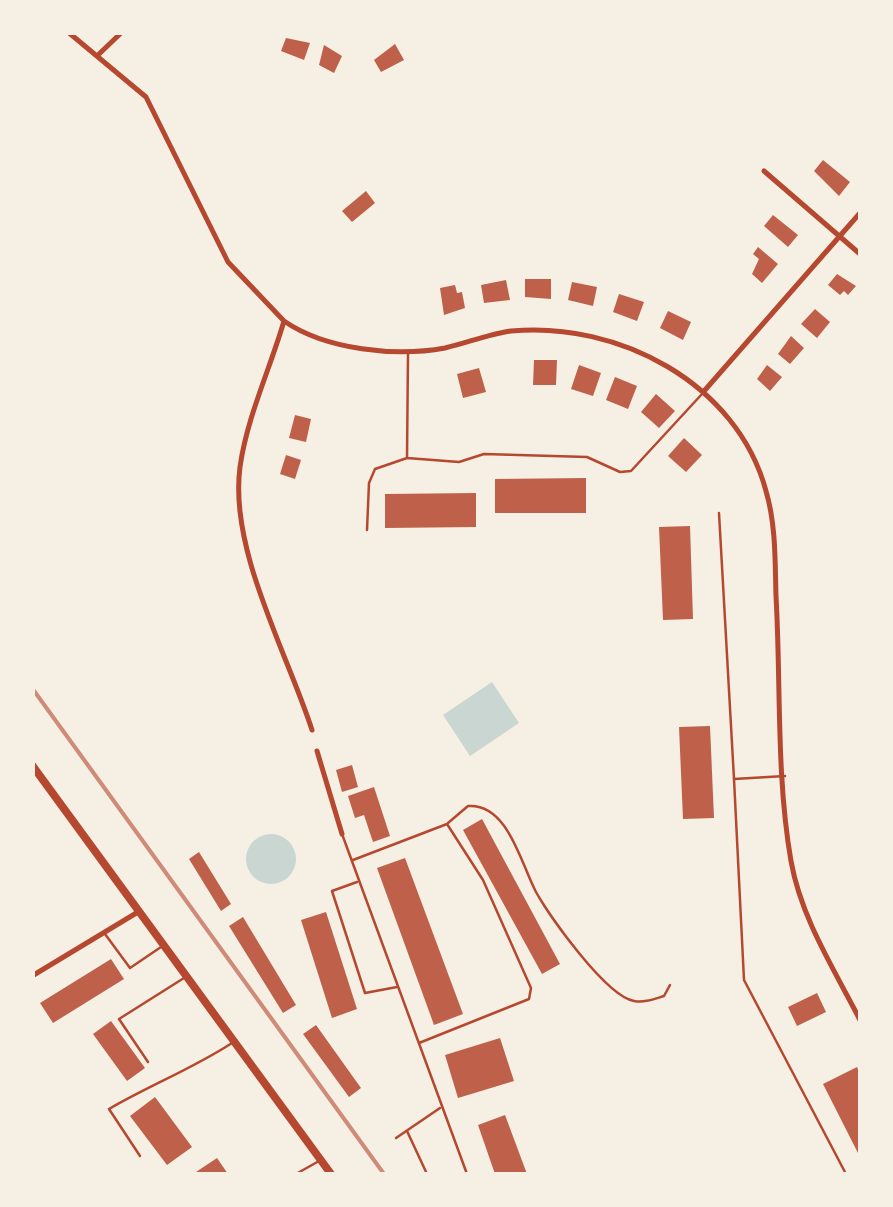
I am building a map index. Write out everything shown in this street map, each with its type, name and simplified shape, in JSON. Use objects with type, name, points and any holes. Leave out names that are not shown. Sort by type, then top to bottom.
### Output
[{"type":"main road","points":[[32,765],[331,1174]]},
{"type":"street","points":[[68,32],[146,97],[228,262],[296,329],[349,344],[408,352],[507,332],[553,330],[647,356],[705,390],[732,423],[766,490],[773,526],[785,776],[797,884],[814,929],[860,1020]]},
{"type":"street","points":[[98,55],[122,32]]},
{"type":"street","points":[[764,171],[860,254]]},
{"type":"street","points":[[705,390],[860,213]]},
{"type":"street","points":[[284,320],[245,444],[239,509],[248,550],[312,730]]},
{"type":"street","points":[[317,750],[342,834]]},
{"type":"street","points":[[32,976],[138,912]]},
{"type":"lane","points":[[407,458],[408,352]]},
{"type":"lane","points":[[367,530],[368,483],[375,469],[407,458],[458,462],[484,454],[587,457],[620,472],[631,471],[705,390]]},
{"type":"lane","points":[[719,513],[744,980],[846,1174]]},
{"type":"lane","points":[[734,779],[785,776]]},
{"type":"lane","points":[[352,860],[447,824],[468,806],[491,811],[505,828],[538,895],[590,964],[622,997],[650,1001],[664,996],[670,984]]},
{"type":"lane","points":[[419,1043],[529,999],[531,988],[483,880],[447,824]]},
{"type":"lane","points":[[342,834],[467,1174]]},
{"type":"lane","points":[[360,882],[332,891],[365,994],[398,987]]},
{"type":"lane","points":[[105,934],[130,968],[162,946]]},
{"type":"lane","points":[[148,1062],[119,1018],[186,978]]},
{"type":"lane","points":[[140,1156],[109,1109],[155,1083],[186,1074],[233,1042]]},
{"type":"lane","points":[[396,1138],[443,1106]]},
{"type":"lane","points":[[407,1131],[426,1174]]},
{"type":"lane","points":[[296,1174],[320,1160]]},
{"type":"shaded area","points":[[492,682],[519,723],[470,756],[443,715]]},
{"type":"shaded area","points":[[271,834],[288,842],[296,859],[288,876],[271,884],[254,876],[246,859],[254,842]]},
{"type":"building","points":[[286,38],[310,43],[304,60],[281,51]]},
{"type":"building","points":[[395,44],[404,60],[381,72],[374,60]]},
{"type":"building","points":[[324,45],[342,56],[334,73],[319,65]]},
{"type":"building","points":[[823,160],[850,182],[839,196],[814,171]]},
{"type":"building","points":[[366,191],[375,203],[352,222],[342,211]]},
{"type":"building","points":[[773,215],[798,235],[788,247],[764,226]]},
{"type":"building","points":[[758,247],[778,264],[762,283],[752,274],[759,259],[753,254]]},
{"type":"building","points":[[837,274],[856,286],[848,295],[844,291],[840,295],[828,285]]},
{"type":"building","points":[[525,279],[551,279],[551,299],[525,297]]},
{"type":"building","points":[[506,280],[510,300],[484,303],[481,285]]},
{"type":"building","points":[[572,282],[597,287],[593,306],[568,300]]},
{"type":"building","points":[[455,285],[457,293],[462,292],[465,308],[444,315],[440,288]]},
{"type":"building","points":[[619,294],[644,302],[637,321],[613,312]]},
{"type":"building","points":[[815,309],[830,322],[817,338],[801,324]]},
{"type":"building","points":[[668,311],[691,322],[683,340],[660,328]]},
{"type":"building","points":[[791,336],[804,348],[790,364],[778,354]]},
{"type":"building","points":[[534,360],[557,360],[556,385],[533,385]]},
{"type":"building","points":[[579,365],[601,373],[593,396],[571,389]]},
{"type":"building","points":[[767,365],[782,377],[770,391],[757,379]]},
{"type":"building","points":[[479,368],[486,392],[463,398],[457,374]]},
{"type":"building","points":[[615,377],[637,386],[628,409],[606,400]]},
{"type":"building","points":[[656,394],[675,411],[659,428],[641,412]]},
{"type":"building","points":[[295,415],[311,419],[306,442],[289,438]]},
{"type":"building","points":[[684,438],[702,455],[686,472],[668,456]]},
{"type":"building","points":[[286,455],[301,460],[295,479],[280,474]]},
{"type":"building","points":[[586,478],[586,513],[495,513],[495,479]]},
{"type":"building","points":[[476,493],[476,527],[385,528],[385,494]]},
{"type":"building","points":[[690,526],[693,619],[663,620],[659,527]]},
{"type":"building","points":[[710,726],[714,818],[683,819],[679,727]]},
{"type":"building","points":[[352,765],[358,787],[342,792],[336,770]]},
{"type":"building","points":[[374,787],[390,836],[373,842],[364,815],[355,818],[348,796]]},
{"type":"building","points":[[482,819],[560,964],[542,974],[463,830]]},
{"type":"building","points":[[199,852],[231,904],[221,911],[189,859]]},
{"type":"building","points":[[405,858],[463,1014],[434,1025],[377,868]]},
{"type":"building","points":[[326,912],[357,1009],[332,1018],[301,920]]},
{"type":"building","points":[[243,917],[296,1005],[283,1013],[229,926]]},
{"type":"building","points":[[111,959],[124,979],[53,1023],[40,1003]]},
{"type":"building","points":[[817,993],[826,1012],[797,1026],[788,1007]]},
{"type":"building","points":[[111,1021],[145,1068],[127,1081],[93,1034]]},
{"type":"building","points":[[316,1025],[361,1088],[349,1097],[303,1034]]},
{"type":"building","points":[[500,1038],[514,1081],[458,1098],[445,1055]]},
{"type":"building","points":[[857,1067],[860,1074],[860,1157],[823,1084]]},
{"type":"building","points":[[155,1097],[192,1147],[167,1165],[130,1116]]},
{"type":"building","points":[[505,1115],[527,1174],[495,1174],[478,1125]]},
{"type":"building","points":[[217,1158],[228,1174],[193,1174]]},
{"type":"railway","points":[[32,688],[384,1174]]}]
